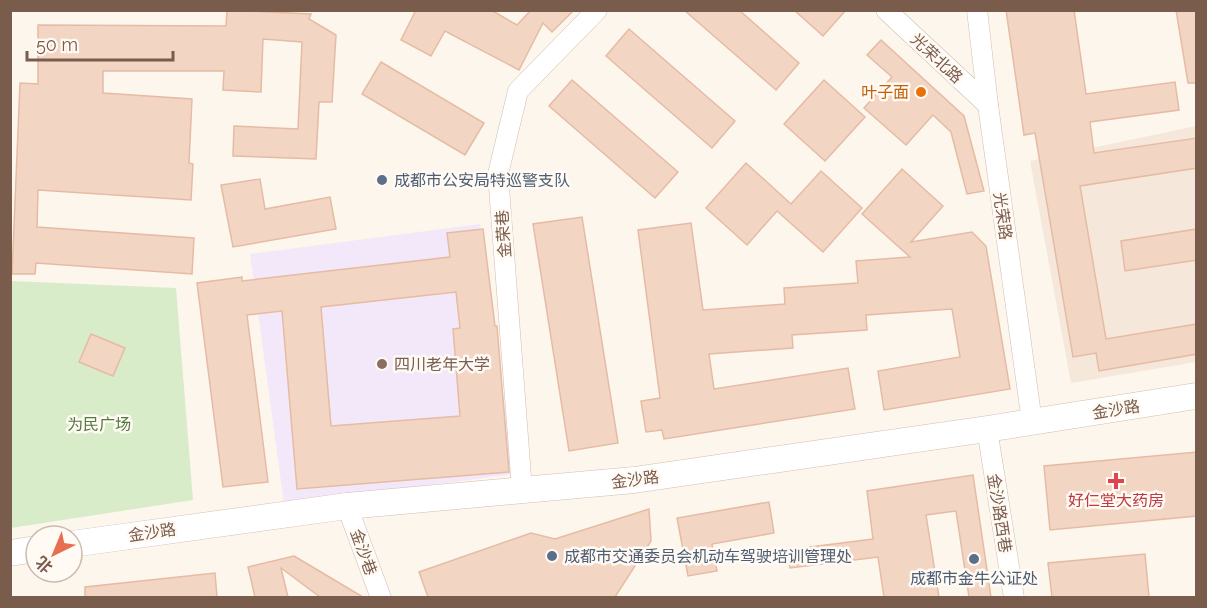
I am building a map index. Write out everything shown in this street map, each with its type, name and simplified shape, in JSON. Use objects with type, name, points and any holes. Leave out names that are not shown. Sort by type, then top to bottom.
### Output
[{"type":"street","name":"金荣巷","points":[[522,490],[498,174],[518,91],[597,10]]},
{"type":"street","name":"光荣北路","points":[[886,10],[987,105]]},
{"type":"street","name":"光荣路","points":[[976,10],[987,105],[1032,422]]},
{"type":"street","name":"金沙路","points":[[84,542],[347,506],[634,480],[1197,396]]},
{"type":"street","name":"金沙路西巷","points":[[987,429],[1014,597]]},
{"type":"street","name":"金沙巷","points":[[347,506],[381,597]]},
{"type":"shaded area","points":[[1196,126],[1196,362],[1071,383],[1030,161]]},
{"type":"shaded area","name":"四川老年大学","points":[[480,224],[514,474],[284,504],[250,254]]},
{"type":"green space","name":"为民广场","points":[[11,281],[176,288],[193,500],[37,524],[24,524],[24,526],[11,528]]},
{"type":"building","points":[[227,10],[311,14],[309,19],[336,35],[332,102],[319,102],[316,159],[233,156],[234,126],[298,129],[302,42],[263,39],[261,92],[223,90],[224,71],[103,71],[103,93],[192,99],[189,163],[193,164],[191,200],[38,190],[37,227],[194,238],[192,274],[36,263],[35,274],[12,274],[20,83],[38,84],[38,25],[226,26]]},
{"type":"building","points":[[416,10],[491,10],[517,25],[531,10],[574,10],[552,32],[543,23],[519,70],[445,31],[431,56],[401,40]]},
{"type":"building","points":[[684,10],[739,10],[799,63],[776,90]]},
{"type":"building","points":[[794,10],[846,10],[823,36]]},
{"type":"building","points":[[1006,10],[1074,10],[1086,94],[1175,82],[1179,110],[1090,122],[1094,153],[1197,138],[1197,168],[1080,186],[1106,339],[1197,324],[1197,354],[1099,371],[1096,353],[1073,357],[1035,133],[1024,135]]},
{"type":"building","points":[[1176,10],[1197,10],[1197,83],[1188,83]]},
{"type":"building","points":[[629,29],[735,121],[712,148],[606,56]]},
{"type":"building","points":[[881,40],[964,116],[984,191],[967,194],[951,132],[933,115],[906,145],[864,108],[892,77],[867,55]]},
{"type":"building","points":[[381,62],[484,123],[465,155],[362,94]]},
{"type":"building","points":[[572,80],[678,172],[655,198],[549,106]]},
{"type":"building","points":[[824,80],[865,117],[825,161],[784,124]]},
{"type":"building","points":[[746,163],[791,204],[821,171],[862,208],[823,252],[777,211],[747,245],[706,208]]},
{"type":"building","points":[[902,169],[943,206],[911,242],[972,232],[986,246],[1010,389],[884,410],[878,371],[960,357],[952,309],[866,315],[867,330],[792,335],[793,348],[709,354],[714,389],[848,368],[855,409],[664,439],[662,430],[646,432],[641,401],[660,398],[638,230],[691,223],[703,310],[785,304],[784,288],[858,283],[856,261],[910,257],[862,214]]},
{"type":"building","points":[[260,179],[265,209],[330,197],[336,229],[233,247],[221,185]]},
{"type":"building","points":[[582,217],[618,443],[569,451],[533,224]]},
{"type":"building","points":[[483,229],[495,326],[497,326],[509,472],[297,489],[282,311],[247,315],[268,482],[223,487],[197,283],[242,277],[242,281],[450,257],[447,233]],"holes":[[[456,292],[460,328],[453,329],[460,416],[331,426],[321,307]]]},
{"type":"building","points":[[1197,229],[1197,260],[1125,271],[1121,241]]},
{"type":"building","points":[[91,334],[125,348],[113,376],[79,362]]},
{"type":"building","points":[[1197,452],[1197,516],[1050,530],[1044,466]]},
{"type":"building","points":[[973,475],[991,597],[969,597],[956,511],[926,515],[939,597],[884,597],[878,557],[790,568],[787,550],[873,539],[867,491]]},
{"type":"building","points":[[769,502],[774,533],[712,544],[717,571],[688,576],[677,518]]},
{"type":"building","name":"成都市交通委员会机动车驾驶培训管理处","points":[[649,509],[651,541],[615,597],[428,597],[419,572],[531,533],[555,539]]},
{"type":"building","points":[[1145,554],[1149,597],[1052,597],[1048,563]]},
{"type":"building","points":[[294,556],[363,597],[320,597],[281,568],[288,597],[255,597],[248,567]]},
{"type":"building","points":[[215,573],[217,597],[85,597],[85,587]]},
{"type":"place","name":"叶子面","points":[[921,92]]},
{"type":"place","name":"成都市公安局特巡警支队","points":[[382,180]]},
{"type":"place","name":"四川老年大学","points":[[382,364]]},
{"type":"place","name":"好仁堂大药房","points":[[1116,481]]},
{"type":"place","name":"成都市交通委员会机动车驾驶培训管理处","points":[[552,556]]},
{"type":"place","name":"成都市金牛公证处","points":[[974,559]]}]
